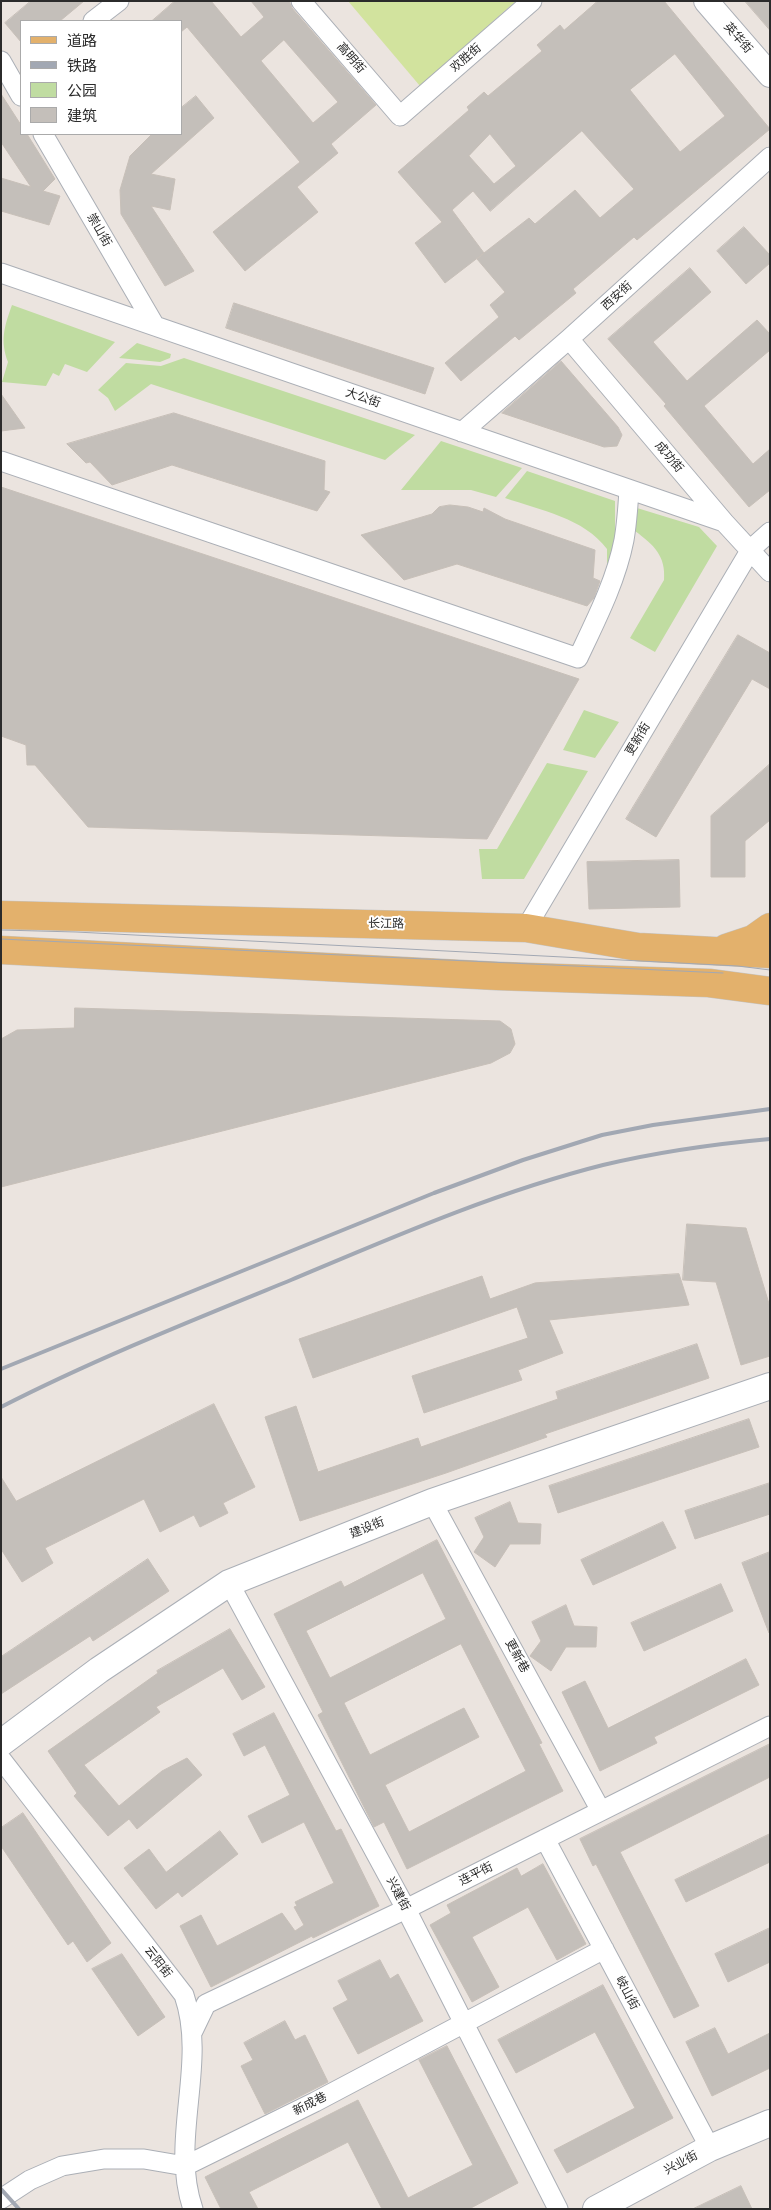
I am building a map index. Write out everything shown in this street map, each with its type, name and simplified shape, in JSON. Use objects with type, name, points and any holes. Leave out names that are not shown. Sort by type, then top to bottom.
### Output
[{"type":"main road","name":"长江路","points":[[1,915],[526,928],[638,947],[770,954]]},
{"type":"main road","points":[[720,950],[753,939],[770,927]]},
{"type":"main road","points":[[1,950],[497,976],[709,983],[770,991]]},
{"type":"main road","points":[[740,986],[770,963]]},
{"type":"main road","name":"建设街","points":[[1,1743],[99,1670],[230,1583],[432,1502],[770,1386]]},
{"type":"main road","name":"兴业街","points":[[596,2209],[710,2148],[753,2132],[770,2123]]},
{"type":"street","points":[[94,20],[119,1]]},
{"type":"street","name":"高明街","points":[[301,1],[400,116]]},
{"type":"street","name":"欢胜街","points":[[400,116],[532,1]]},
{"type":"street","name":"英华街","points":[[706,1],[770,75]]},
{"type":"street","points":[[1,61],[19,85]]},
{"type":"street","name":"崇山街","points":[[44,135],[155,326]]},
{"type":"street","name":"西安街","points":[[462,432],[570,339],[770,157]]},
{"type":"street","name":"大公街","points":[[1,273],[724,522]]},
{"type":"street","name":"成功街","points":[[570,339],[724,522],[770,572]]},
{"type":"street","points":[[1,461],[578,658],[602,607],[620,556],[625,538],[629,490]]},
{"type":"street","name":"更新街","points":[[526,928],[750,549],[770,532]]},
{"type":"street","name":"更新巷","points":[[432,1502],[601,1811]]},
{"type":"street","name":"兴建街","points":[[230,1583],[406,1909],[558,2209]]},
{"type":"street","name":"连平街","points":[[193,2031],[206,2004],[406,1909],[770,1726]]},
{"type":"street","name":"云阳街","points":[[1,1758],[184,1995],[193,2031],[183,2158],[192,2209]]},
{"type":"street","name":"岐山街","points":[[545,1839],[710,2148]]},
{"type":"street","name":"新成巷","points":[[185,2166],[315,2102],[604,1949]]},
{"type":"street","points":[[1,2199],[30,2180],[62,2166],[104,2159],[136,2159],[185,2166]]},
{"type":"green space","points":[[348,1],[516,1],[420,86]]},
{"type":"green space","points":[[12,305],[115,342],[87,372],[65,364],[59,376],[53,373],[46,386],[2,382],[8,362],[4,347],[4,334]]},
{"type":"green space","points":[[137,343],[171,354],[170,358],[160,362],[119,358]]},
{"type":"green space","points":[[184,358],[415,435],[385,460],[151,384],[115,411],[108,398],[98,390],[126,363],[161,366]]},
{"type":"green space","points":[[441,441],[522,468],[496,497],[471,490],[401,490]]},
{"type":"green space","points":[[527,471],[615,501],[615,563],[609,567],[607,563],[607,549],[597,538],[574,522],[547,511],[505,498]]},
{"type":"green space","points":[[637,508],[699,527],[717,546],[655,652],[630,638],[664,580],[661,558],[653,546],[635,531]]},
{"type":"green space","points":[[584,710],[619,722],[595,758],[563,750]]},
{"type":"green space","points":[[547,763],[588,771],[524,879],[482,879],[479,849],[497,849]]},
{"type":"building","points":[[31,1],[84,1],[61,20],[20,20],[20,41],[5,23]]},
{"type":"building","points":[[175,1],[211,1],[241,37],[264,17],[251,1],[289,1],[292,8],[376,105],[331,144],[338,153],[297,187],[318,212],[245,271],[213,232],[300,162],[187,27],[182,31],[182,20],[153,20]],"holes":[[[284,40],[338,102],[313,123],[261,61]]]},
{"type":"building","points":[[598,1],[664,1],[770,129],[637,240],[634,237],[573,289],[576,293],[519,340],[515,336],[461,381],[445,363],[499,317],[490,305],[505,292],[477,259],[484,253],[445,283],[415,243],[442,222],[398,172],[469,110],[467,107],[484,92],[488,96],[542,51],[537,45],[560,25],[564,30]],"holes":[[[675,54],[725,116],[680,152],[630,90]],[[582,131],[634,189],[600,218],[575,190],[535,224],[529,218],[484,253],[452,210],[473,191],[490,211]],[[490,134],[516,166],[494,184],[469,156]]]},
{"type":"building","points":[[745,1],[770,1],[770,30]]},
{"type":"building","points":[[1,94],[20,123],[20,135],[28,135],[55,179],[43,191],[60,196],[49,225],[1,211],[1,178],[31,187],[1,142]]},
{"type":"building","points":[[196,96],[214,118],[151,174],[175,179],[170,210],[151,206],[194,271],[165,286],[121,214],[120,190],[130,156],[151,135],[182,135],[182,107]]},
{"type":"building","points":[[744,227],[770,255],[770,263],[746,284],[717,251]]},
{"type":"building","points":[[690,268],[711,292],[653,342],[687,381],[757,320],[770,334],[770,350],[704,406],[753,464],[770,449],[770,490],[749,507],[664,406],[666,404],[608,339]]},
{"type":"building","points":[[234,303],[434,368],[425,394],[226,328]]},
{"type":"building","points":[[561,361],[618,427],[622,435],[617,446],[604,447],[502,413]]},
{"type":"building","points":[[1,394],[25,428],[1,431]]},
{"type":"building","points":[[174,413],[325,461],[324,490],[330,492],[317,511],[172,465],[112,485],[90,462],[86,463],[67,444]]},
{"type":"building","points":[[1,487],[579,679],[487,839],[88,827],[35,765],[27,765],[26,745],[1,736]]},
{"type":"building","points":[[450,505],[468,507],[483,512],[484,508],[505,519],[595,550],[593,578],[600,581],[594,598],[587,606],[457,564],[404,580],[361,535],[432,514],[439,507]]},
{"type":"building","points":[[738,635],[770,653],[770,689],[752,679],[656,837],[626,819]]},
{"type":"building","points":[[770,764],[770,820],[745,841],[745,877],[711,877],[711,816]]},
{"type":"building","points":[[679,860],[680,907],[589,909],[587,862]]},
{"type":"building","points":[[75,1008],[500,1021],[511,1029],[515,1044],[510,1053],[491,1063],[1,1187],[1,1039],[17,1030],[74,1028]]},
{"type":"building","points":[[687,1224],[746,1228],[770,1307],[770,1356],[741,1365],[716,1282],[683,1280]]},
{"type":"building","points":[[679,1274],[689,1305],[549,1320],[563,1353],[518,1370],[522,1380],[424,1413],[412,1376],[528,1338],[517,1307],[313,1378],[299,1339],[482,1276],[490,1299],[535,1283]]},
{"type":"building","points":[[697,1344],[709,1378],[545,1434],[547,1437],[446,1473],[300,1521],[265,1417],[296,1406],[318,1472],[418,1438],[421,1447],[558,1399],[556,1392]]},
{"type":"building","points":[[214,1404],[255,1487],[223,1503],[228,1513],[200,1527],[194,1515],[160,1532],[144,1499],[45,1548],[53,1563],[22,1582],[1,1549],[1,1477],[16,1501]]},
{"type":"building","points":[[749,1419],[759,1447],[558,1513],[549,1486]]},
{"type":"building","points":[[770,1483],[770,1514],[695,1539],[685,1511]]},
{"type":"building","points":[[510,1502],[518,1523],[541,1524],[540,1544],[510,1544],[495,1567],[474,1552],[484,1537],[475,1518]]},
{"type":"building","points":[[663,1522],[676,1548],[593,1585],[581,1560]]},
{"type":"building","points":[[437,1540],[542,1743],[539,1744],[563,1791],[407,1869],[384,1822],[374,1827],[318,1715],[323,1712],[274,1614],[341,1581],[344,1587]],"holes":[[[423,1573],[446,1619],[330,1678],[306,1631]],[[461,1644],[526,1771],[409,1832],[385,1785],[479,1737],[464,1708],[370,1755],[344,1703]]]},
{"type":"building","points":[[770,1552],[770,1633],[769,1633],[742,1563]]},
{"type":"building","points":[[148,1559],[169,1591],[93,1641],[90,1636],[1,1694],[1,1657]]},
{"type":"building","points":[[721,1584],[733,1611],[644,1651],[631,1623]]},
{"type":"building","points":[[566,1605],[574,1626],[597,1627],[596,1647],[566,1647],[551,1671],[530,1656],[541,1641],[532,1622]]},
{"type":"building","points":[[230,1629],[265,1687],[242,1700],[223,1668],[156,1707],[160,1712],[84,1765],[119,1806],[162,1771],[187,1758],[202,1775],[137,1829],[129,1819],[108,1836],[74,1796],[77,1793],[48,1751],[158,1673],[157,1671]]},
{"type":"building","points":[[746,1659],[759,1685],[654,1737],[657,1743],[600,1771],[562,1692],[585,1681],[608,1728]]},
{"type":"building","points":[[274,1713],[336,1831],[341,1829],[379,1906],[313,1938],[312,1936],[211,1987],[180,1926],[201,1915],[217,1946],[282,1913],[295,1931],[304,1925],[294,1907],[297,1906],[295,1902],[334,1883],[304,1822],[262,1843],[248,1816],[290,1795],[265,1745],[244,1756],[233,1734]]},
{"type":"building","points":[[770,1744],[770,1777],[620,1852],[699,2006],[674,2018],[596,1864],[593,1866],[580,1839]]},
{"type":"building","points":[[23,1813],[111,1943],[87,1962],[73,1941],[68,1945],[1,1846],[1,1828]]},
{"type":"building","points":[[220,1831],[238,1854],[182,1897],[178,1892],[156,1909],[124,1868],[149,1849],[166,1872]]},
{"type":"building","points":[[770,1834],[770,1862],[686,1902],[675,1880]]},
{"type":"building","points":[[543,1864],[586,1944],[557,1960],[528,1907],[472,1937],[499,1987],[472,2002],[430,1925],[451,1913],[447,1905],[517,1868],[521,1876]]},
{"type":"building","points":[[770,1928],[770,1962],[728,1982],[715,1954]]},
{"type":"building","points":[[122,1954],[165,2017],[138,2036],[92,1969]]},
{"type":"building","points":[[380,1960],[390,1979],[398,1974],[423,2021],[358,2054],[333,2008],[348,2000],[338,1981]]},
{"type":"building","points":[[603,1985],[673,2118],[567,2173],[554,2150],[635,2108],[595,2032],[516,2073],[498,2040]]},
{"type":"building","points":[[285,2021],[295,2040],[305,2035],[328,2082],[265,2114],[241,2066],[253,2060],[244,2043]]},
{"type":"building","points":[[715,2028],[728,2054],[770,2033],[770,2068],[712,2096],[686,2042]]},
{"type":"building","points":[[447,2046],[518,2183],[469,2209],[382,2209],[348,2142],[249,2192],[258,2209],[221,2209],[205,2177],[358,2100],[408,2198],[473,2165],[419,2060]]},
{"type":"building","points":[[741,2186],[752,2209],[693,2209]]},
{"type":"tram line","points":[[1,930],[76,932],[738,966],[770,970]]},
{"type":"tram line","points":[[1,939],[723,973]]},
{"type":"railway","points":[[1,1369],[434,1193],[523,1160],[602,1135],[653,1125],[770,1109]]},
{"type":"railway","points":[[1,1407],[144,1340],[445,1216],[523,1188],[603,1165],[644,1156],[728,1143],[770,1139]]},
{"type":"railway","points":[[1,2189],[19,2209]]}]
